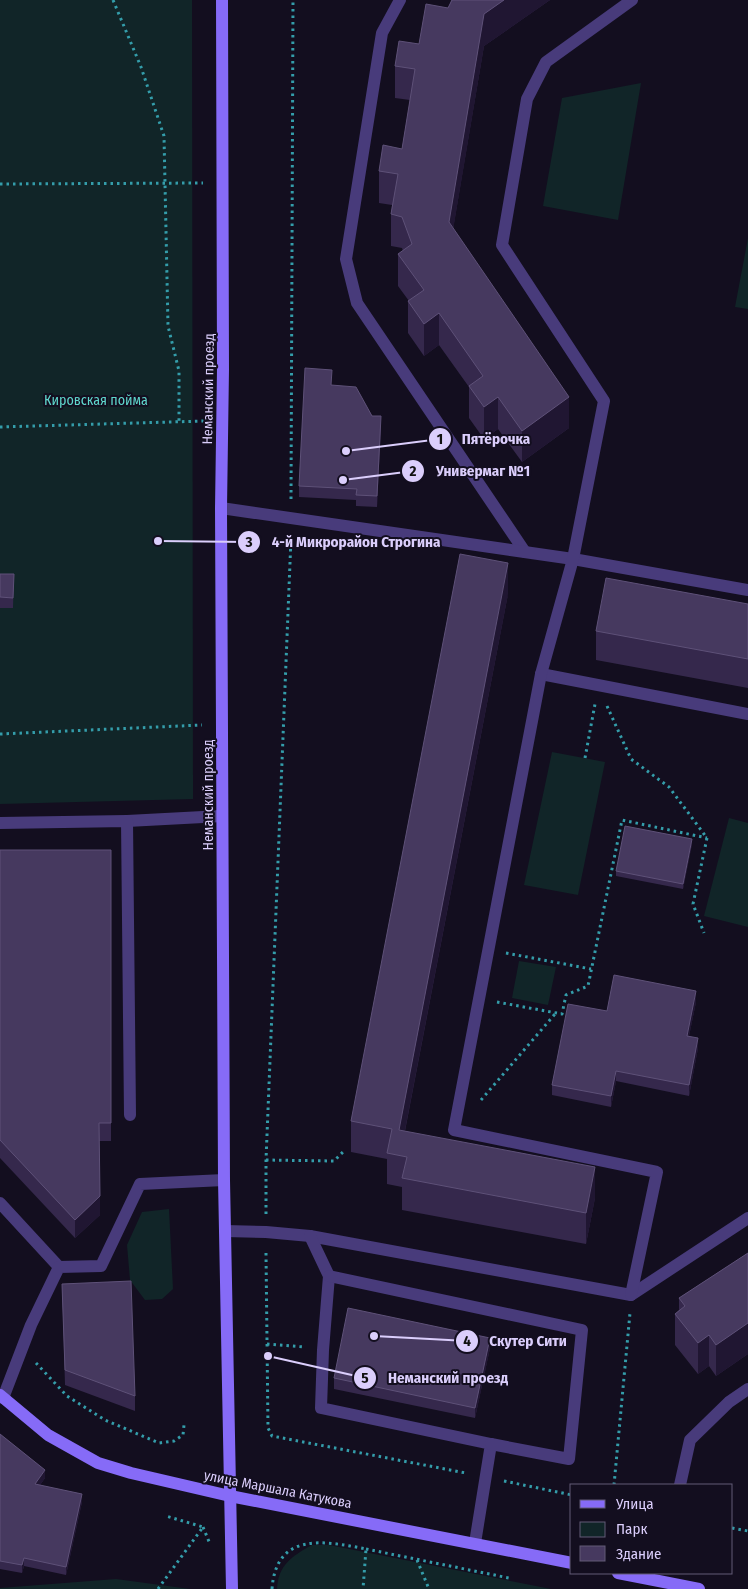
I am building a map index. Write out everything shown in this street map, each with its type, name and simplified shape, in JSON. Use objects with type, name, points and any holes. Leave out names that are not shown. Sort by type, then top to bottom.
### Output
[{"type":"street","name":"Неманский проезд","points":[[222,0],[223,420],[221,508],[224,1180],[232,1589]]},
{"type":"street","name":"улица Маршала Катукова","points":[[1,1396],[48,1435],[98,1463],[131,1473],[230,1496],[570,1563]]},
{"type":"street","points":[[629,1574],[662,1577],[699,1589]]},
{"type":"lane","points":[[400,0],[382,33],[346,259],[358,303],[525,552]]},
{"type":"lane","points":[[631,1295],[657,1172],[454,1130],[541,674],[573,559],[604,400],[502,245],[527,99],[546,62],[632,0]]},
{"type":"lane","points":[[221,508],[573,559],[748,590]]},
{"type":"lane","points":[[541,674],[748,714]]},
{"type":"lane","points":[[0,823],[127,821],[222,816]]},
{"type":"lane","points":[[127,821],[130,1116]]},
{"type":"lane","points":[[0,1203],[59,1267],[102,1266],[140,1184],[224,1180]]},
{"type":"lane","points":[[225,1231],[310,1236],[631,1295],[748,1218]]},
{"type":"lane","points":[[310,1236],[329,1276],[323,1350],[322,1408],[569,1459],[582,1330],[329,1276]]},
{"type":"lane","points":[[1,1396],[31,1324],[59,1267]]},
{"type":"lane","points":[[680,1484],[690,1440],[729,1402],[748,1389]]},
{"type":"lane","points":[[475,1544],[490,1444]]},
{"type":"path","points":[[114,0],[141,67],[164,136],[168,326],[179,370],[179,422]]},
{"type":"path","points":[[293,0],[292,517],[266,1160],[268,1428],[272,1436],[570,1495]]},
{"type":"path","points":[[0,184],[223,183]]},
{"type":"path","points":[[0,427],[223,420]]},
{"type":"path","points":[[585,758],[598,686]]},
{"type":"path","points":[[598,686],[631,759],[670,787],[707,838],[693,904],[704,932]]},
{"type":"path","points":[[0,734],[222,724]]},
{"type":"path","points":[[479,998],[562,1014],[566,995],[588,986],[622,820],[707,838]]},
{"type":"path","points":[[488,950],[591,969]]},
{"type":"path","points":[[480,1101],[556,1013]]},
{"type":"path","points":[[266,1160],[334,1161],[345,1150]]},
{"type":"path","points":[[614,1484],[631,1295]]},
{"type":"path","points":[[22,1348],[67,1396],[105,1420],[159,1443],[174,1441],[183,1435],[184,1425]]},
{"type":"path","points":[[158,1589],[203,1527],[166,1516]]},
{"type":"path","points":[[733,1528],[748,1531]]},
{"type":"path","points":[[272,1589],[273,1573],[282,1558],[311,1542],[331,1542],[508,1578]]},
{"type":"path","points":[[362,1589],[366,1549]]},
{"type":"path","points":[[417,1559],[429,1589]]},
{"type":"green space","name":"Кировская пойма","points":[[0,0],[192,0],[193,799],[0,804]]},
{"type":"green space","points":[[641,83],[618,220],[543,206],[562,98]]},
{"type":"green space","points":[[748,238],[748,309],[735,307]]},
{"type":"green space","points":[[552,752],[605,762],[578,895],[524,885]]},
{"type":"green space","points":[[729,818],[748,823],[748,927],[704,916]]},
{"type":"green space","points":[[519,961],[556,967],[548,1005],[512,998]]},
{"type":"green space","points":[[169,1209],[173,1289],[162,1299],[145,1300],[130,1280],[127,1245],[142,1212]]},
{"type":"green space","points":[[312,1545],[329,1545],[551,1589],[277,1589],[283,1567],[292,1557]]},
{"type":"green space","points":[[116,1579],[190,1589],[0,1589],[0,1588]]},
{"type":"building","points":[[452,0],[504,0],[484,14],[449,222],[569,397],[522,431],[498,397],[484,407],[469,386],[483,376],[439,313],[424,324],[408,301],[424,290],[398,254],[412,244],[402,217],[391,214],[398,174],[379,171],[383,145],[402,149],[415,69],[395,66],[399,41],[419,44],[426,4],[448,8]]},
{"type":"building","points":[[305,368],[332,370],[331,385],[356,387],[372,416],[381,416],[377,496],[356,495],[357,489],[299,486]]},
{"type":"building","points":[[460,554],[508,563],[399,1130],[595,1167],[586,1213],[402,1178],[407,1157],[387,1153],[392,1129],[351,1121]]},
{"type":"building","points":[[0,574],[14,574],[13,598],[0,597]]},
{"type":"building","points":[[606,578],[748,604],[748,659],[596,631]]},
{"type":"building","points":[[625,826],[692,839],[683,884],[616,871]]},
{"type":"building","points":[[0,850],[111,850],[111,1123],[99,1123],[100,1196],[75,1220],[0,1140]]},
{"type":"building","points":[[614,975],[696,991],[687,1036],[698,1038],[689,1085],[616,1071],[611,1096],[552,1085],[568,1004],[607,1011]]},
{"type":"building","points":[[748,1253],[748,1323],[716,1345],[709,1335],[698,1343],[675,1314],[685,1306],[679,1298]]},
{"type":"building","points":[[131,1281],[135,1396],[65,1370],[62,1284]]},
{"type":"building","points":[[348,1308],[490,1338],[475,1408],[334,1378]]},
{"type":"building","points":[[0,1434],[45,1470],[35,1484],[82,1494],[66,1567],[24,1558],[22,1565],[0,1561]]},
{"type":"place","name":"Пятёрочка","points":[[346,451]]},
{"type":"place","name":"Универмаг №1","points":[[343,480]]},
{"type":"place","name":"4-й Микрорайон Строгина","points":[[158,541]]},
{"type":"place","name":"Скутер Сити","points":[[374,1336]]},
{"type":"place","name":"Неманский проезд","points":[[268,1356]]}]
